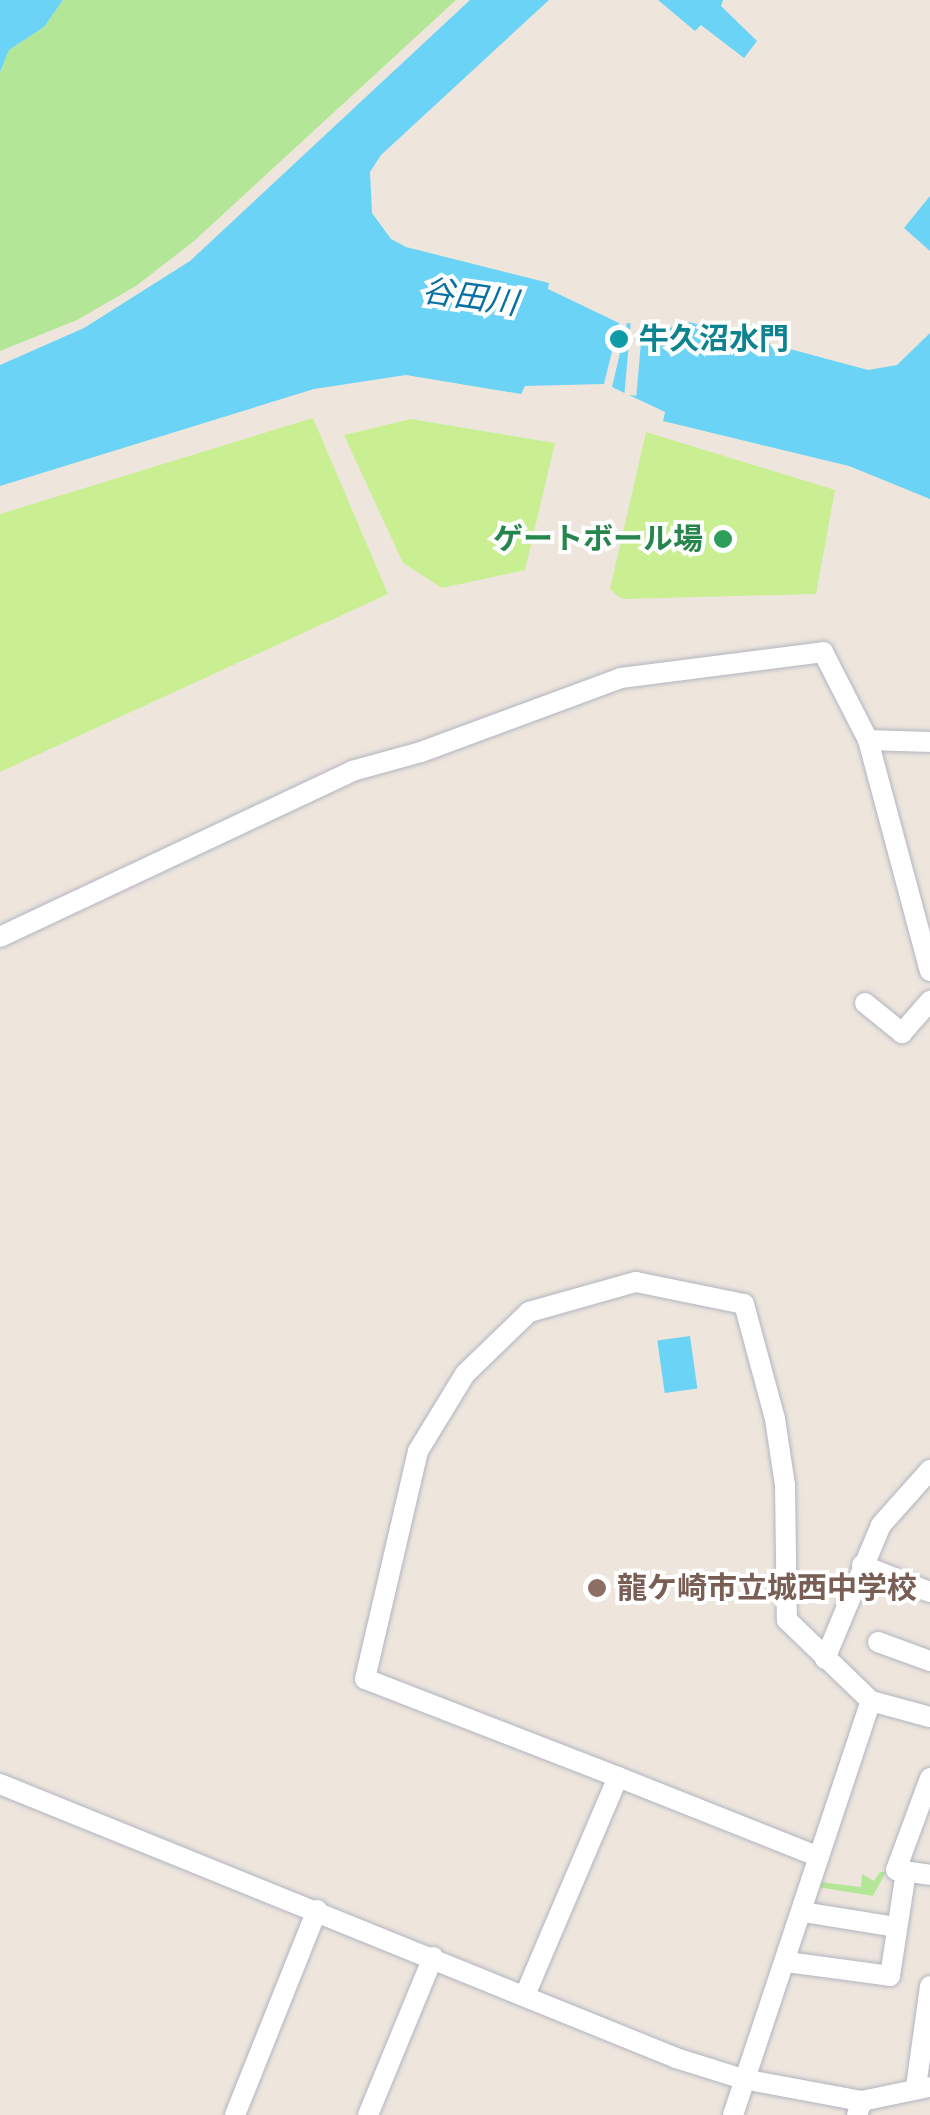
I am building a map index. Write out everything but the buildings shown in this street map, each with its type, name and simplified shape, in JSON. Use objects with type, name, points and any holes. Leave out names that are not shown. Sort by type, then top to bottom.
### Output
[{"type":"street","points":[[0,938],[352,771],[422,752],[621,678],[823,652],[868,740],[930,971]]},
{"type":"street","points":[[868,740],[930,742]]},
{"type":"street","points":[[866,1003],[902,1033],[930,1001]]},
{"type":"street","points":[[820,1856],[365,1679],[418,1451],[466,1374],[529,1312],[642,1281],[744,1304],[776,1419],[785,1485],[786,1616],[871,1701],[930,1717]]},
{"type":"street","points":[[825,1659],[862,1565],[891,1508],[930,1470]]},
{"type":"street","points":[[862,1565],[930,1592]]},
{"type":"street","points":[[878,1642],[929,1657]]},
{"type":"street","points":[[733,2115],[871,1701]]},
{"type":"street","points":[[525,1995],[618,1776]]},
{"type":"street","points":[[930,1778],[899,1852],[896,1870],[930,1875]]},
{"type":"street","points":[[0,1784],[744,2079],[859,2108],[923,2087],[930,1986]]},
{"type":"street","points":[[787,1962],[890,1976],[906,1871]]},
{"type":"street","points":[[235,2115],[318,1910]]},
{"type":"street","points":[[802,1912],[897,1928]]},
{"type":"street","points":[[368,2115],[433,1957]]},
{"type":"green space","points":[[63,0],[456,0],[194,241],[136,286],[77,320],[0,351],[0,72],[9,50],[44,27]]},
{"type":"green space","points":[[313,418],[388,594],[0,772],[0,514]]},
{"type":"green space","points":[[411,419],[555,443],[525,570],[442,588],[403,563],[344,435]]},
{"type":"green space","name":"ゲートボール場","points":[[646,432],[835,490],[816,594],[623,599],[615,594],[610,589]]},
{"type":"green space","points":[[880,1872],[886,1872],[873,1896],[818,1887],[820,1882],[861,1887],[862,1874],[874,1881]]},
{"type":"water","points":[[0,0],[63,0],[44,27],[9,50],[0,72]]},
{"type":"water","name":"谷田川","points":[[470,0],[549,0],[381,155],[370,172],[372,213],[391,239],[406,247],[549,283],[548,289],[619,323],[604,384],[525,386],[521,394],[406,375],[314,389],[0,486],[0,365],[84,328],[190,261]]},
{"type":"water","points":[[658,0],[723,0],[721,6],[757,41],[744,58],[701,25],[695,31]]},
{"type":"water","points":[[930,196],[930,251],[904,228]]},
{"type":"water","points":[[689,322],[868,370],[897,365],[930,333],[930,499],[849,466],[663,421],[665,412],[612,387],[627,323],[686,329]]},
{"type":"water","points":[[690,1336],[697,1388],[665,1393],[657,1341]]},
{"type":"pier","points":[[631,319],[643,320],[636,396],[624,395]]},
{"type":"place","name":"牛久沼水門","points":[[619,339]]},
{"type":"place","name":"ゲートボール場","points":[[723,539]]},
{"type":"place","name":"龍ケ崎市立城西中学校","points":[[597,1588]]}]
